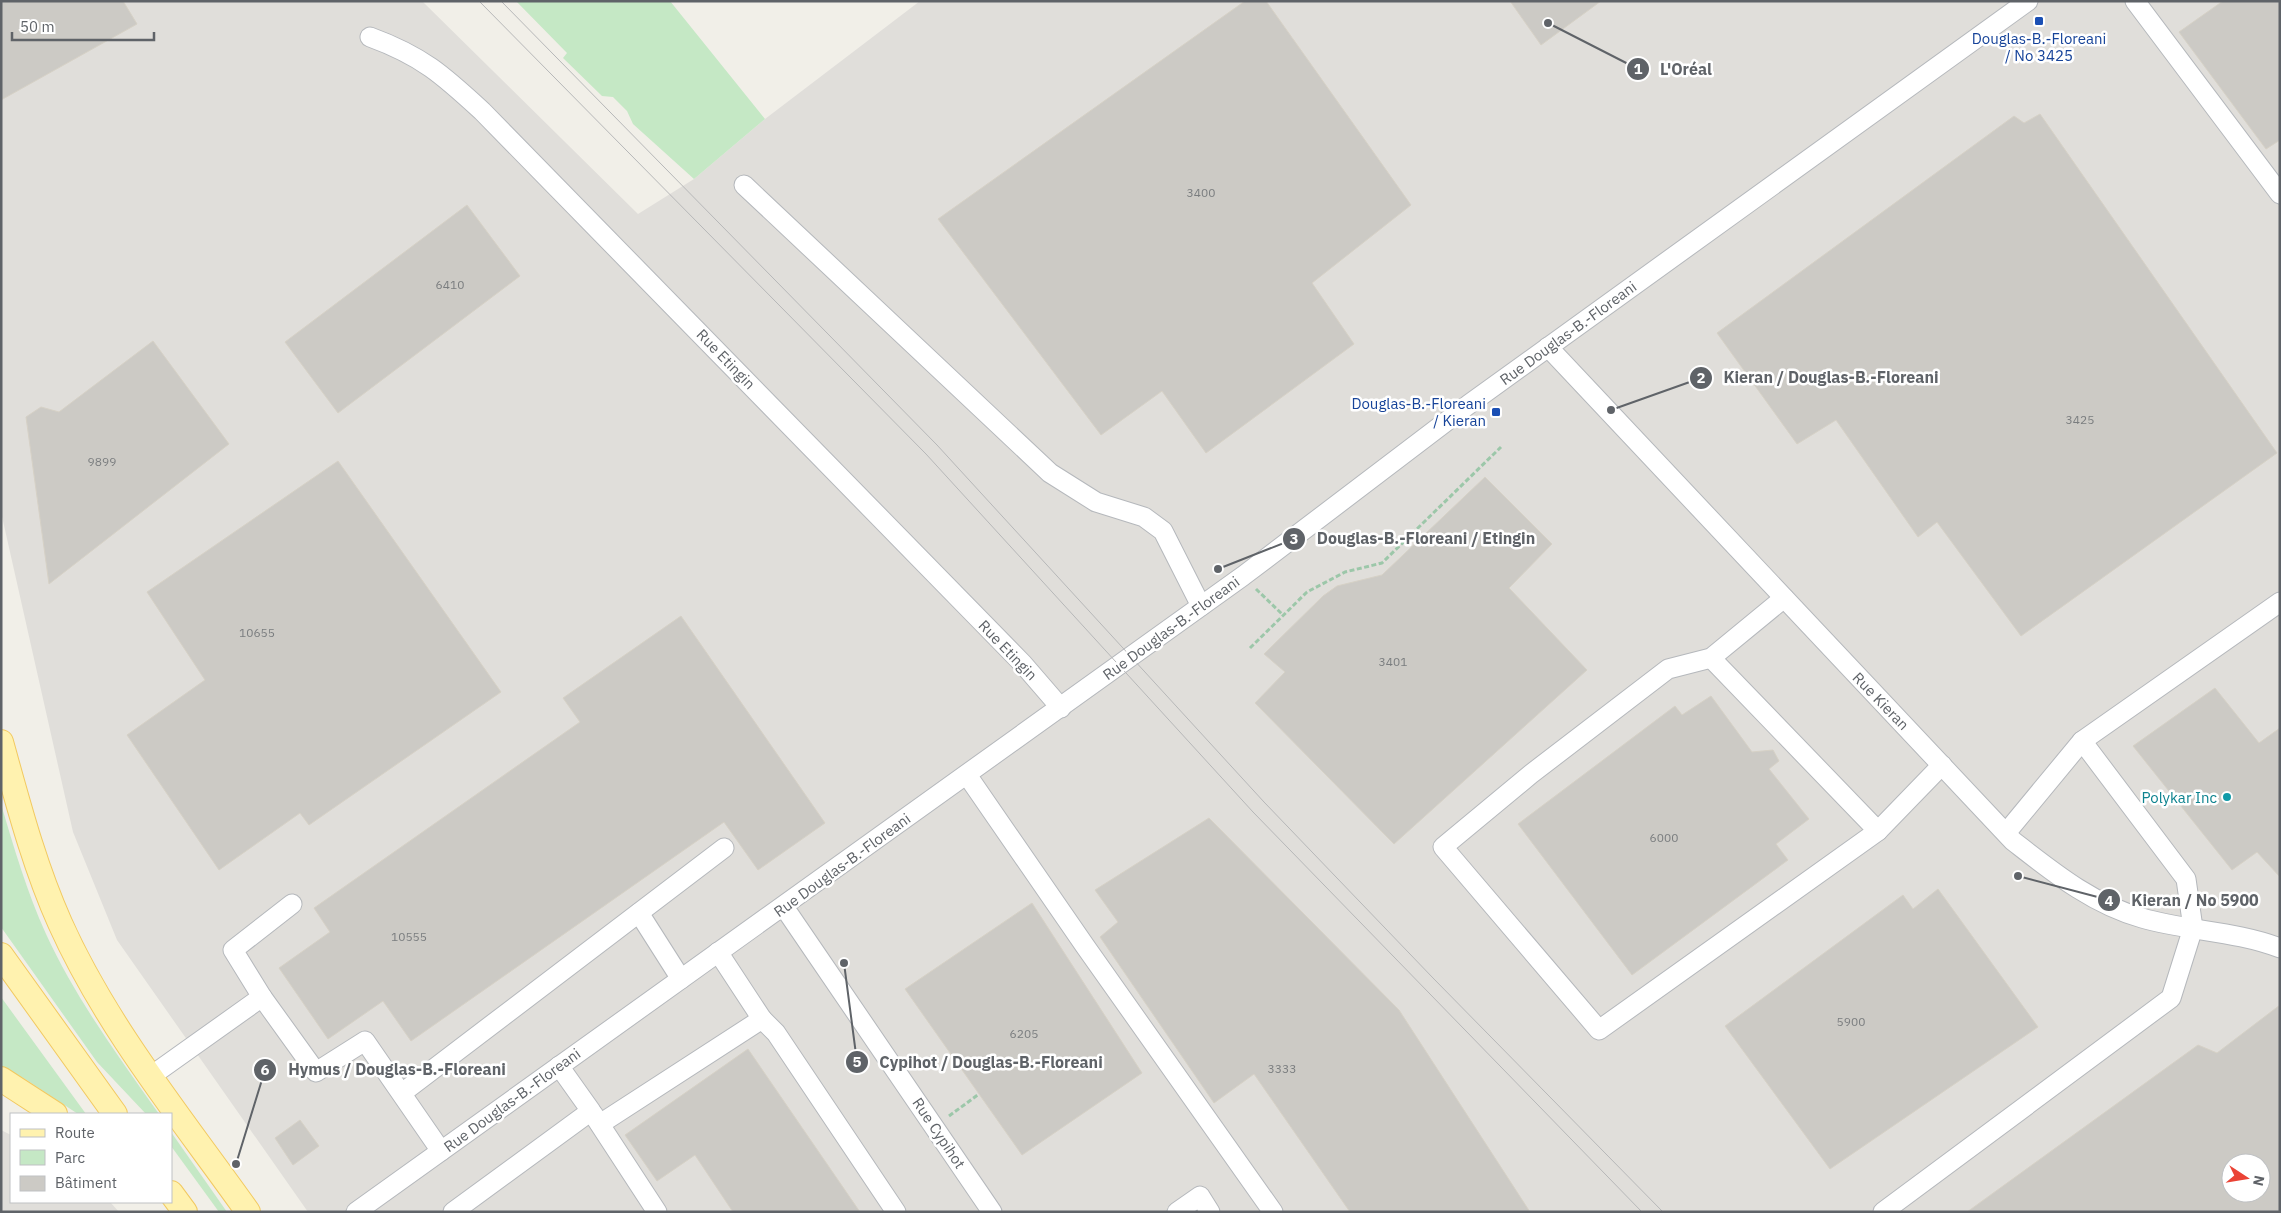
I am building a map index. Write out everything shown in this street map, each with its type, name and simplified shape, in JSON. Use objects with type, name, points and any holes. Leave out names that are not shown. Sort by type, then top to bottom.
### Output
[{"type":"main road","points":[[1,742],[33,852],[59,921],[101,1002],[248,1212]]},
{"type":"main road","points":[[1,955],[114,1113]]},
{"type":"main road","points":[[1,1079],[53,1113]]},
{"type":"main road","points":[[172,1194],[185,1212]]},
{"type":"street","name":"Rue Douglas-B.-Floreani","points":[[365,1209],[441,1151],[1243,576],[1548,347],[2028,1]]},
{"type":"street","points":[[2135,1],[2280,194]]},
{"type":"street","name":"Rue Etingin","points":[[370,37],[414,56],[438,71],[482,110],[1016,657],[1061,708]]},
{"type":"street","points":[[744,185],[1050,473],[1096,502],[1144,517],[1162,531],[1201,606]]},
{"type":"street","name":"Rue Kieran","points":[[1548,347],[2006,834],[2065,882],[2103,903],[2142,918],[2280,948]]},
{"type":"street","points":[[1784,598],[1711,658],[1668,669],[1530,774],[1443,847],[1599,1030],[1878,831],[1942,765]]},
{"type":"street","points":[[2006,834],[2082,741],[2280,602]]},
{"type":"street","points":[[1711,658],[1878,831]]},
{"type":"street","points":[[1883,1212],[2171,998],[2194,928],[2186,880],[2082,741]]},
{"type":"street","points":[[967,775],[1273,1212]]},
{"type":"street","points":[[402,1093],[724,848]]},
{"type":"street","points":[[292,904],[233,950],[262,997],[316,1072],[365,1041],[441,1151]]},
{"type":"street","name":"Rue Cypihot","points":[[784,906],[992,1212]]},
{"type":"street","points":[[639,913],[681,979]]},
{"type":"street","points":[[718,952],[762,1019],[776,1034],[896,1212]]},
{"type":"street","points":[[152,1076],[262,997]]},
{"type":"street","points":[[453,1212],[595,1117],[762,1019]]},
{"type":"street","points":[[559,1066],[658,1212]]},
{"type":"street","points":[[1177,1212],[1200,1196],[1210,1212]]},
{"type":"path","points":[[1250,648],[1282,614],[1307,592],[1344,572],[1382,563],[1501,447]]},
{"type":"path","points":[[1243,576],[1282,614]]},
{"type":"path","points":[[948,1117],[979,1094]]},
{"type":"shaded area","points":[[1,1],[422,1],[638,214],[694,179],[765,119],[920,1],[2280,1],[2280,1212],[308,1212],[117,940],[73,832],[1,512]]},
{"type":"shaded area","points":[[1,1130],[10,1134],[10,1203],[111,1203],[119,1212],[1,1212]]},
{"type":"green space","points":[[516,1],[670,1],[765,119],[694,179],[633,124],[627,111],[613,97],[602,96],[563,58],[567,53]]},
{"type":"green space","points":[[1,804],[33,902],[58,958],[98,1027],[158,1113],[145,1113],[97,1062],[1,927]]},
{"type":"green space","points":[[1,997],[85,1113],[76,1113],[25,1079],[1,1066]]},
{"type":"green space","points":[[172,1133],[227,1212],[219,1212],[172,1147]]},
{"type":"building","points":[[1,1],[123,1],[137,24],[1,100]]},
{"type":"building","points":[[1245,1],[1266,1],[1411,205],[1312,283],[1354,344],[1206,453],[1162,391],[1101,435],[938,219]]},
{"type":"building","points":[[1510,1],[1601,1],[1541,45]]},
{"type":"building","points":[[2223,1],[2280,1],[2280,140],[2266,149],[2179,32]]},
{"type":"building","points":[[2040,114],[2277,453],[2021,636],[1937,522],[1918,537],[1836,420],[1797,444],[1717,333],[2014,116],[2024,123]]},
{"type":"building","points":[[467,205],[520,276],[338,413],[285,342]]},
{"type":"building","points":[[153,341],[229,444],[49,584],[26,417],[41,407],[59,412]]},
{"type":"building","points":[[338,461],[501,692],[309,825],[300,813],[219,870],[127,735],[205,680],[147,592]]},
{"type":"building","points":[[1485,477],[1552,544],[1509,588],[1587,670],[1394,844],[1255,703],[1285,672],[1264,654],[1323,596],[1337,586],[1382,575]]},
{"type":"building","points":[[681,616],[825,823],[758,870],[724,822],[411,1041],[383,1001],[328,1039],[279,968],[330,932],[314,908],[580,722],[563,698]]},
{"type":"building","name":"Polykar Inc","points":[[2215,688],[2259,743],[2280,728],[2280,877],[2257,852],[2232,870],[2133,746]]},
{"type":"building","points":[[1711,696],[1752,752],[1773,750],[1779,761],[1769,769],[1809,819],[1776,844],[1788,860],[1632,975],[1518,824],[1675,706],[1682,715]]},
{"type":"building","points":[[1209,818],[1399,1010],[1530,1212],[1350,1212],[1254,1074],[1214,1103],[1100,937],[1118,922],[1095,890]]},
{"type":"building","points":[[1938,889],[2038,1027],[1830,1169],[1725,1026],[1903,895],[1913,909]]},
{"type":"building","points":[[1032,903],[1142,1073],[1022,1155],[905,989]]},
{"type":"building","points":[[2280,1005],[2280,1212],[1967,1212],[2198,1045],[2217,1053]]},
{"type":"building","points":[[748,1049],[860,1212],[733,1212],[695,1155],[657,1181],[625,1135]]},
{"type":"building","points":[[300,1120],[319,1146],[293,1165],[275,1138]]},
{"type":"tram line","points":[[479,1],[926,454],[1253,812],[1642,1212]]},
{"type":"tram line","points":[[501,1],[937,445],[1264,802],[1433,978],[1663,1212]]},
{"type":"place","name":"Douglas-B.-Floreani / No 3425","points":[[2039,21]]},
{"type":"place","name":"L'Oréal","points":[[1548,23]]},
{"type":"place","name":"Kieran / Douglas-B.-Floreani","points":[[1611,410]]},
{"type":"place","name":"Douglas-B.-Floreani / Kieran","points":[[1496,412]]},
{"type":"place","name":"Douglas-B.-Floreani / Etingin","points":[[1218,569]]},
{"type":"place","name":"Polykar Inc","points":[[2227,797]]},
{"type":"place","name":"Kieran / No 5900","points":[[2018,876]]},
{"type":"place","name":"Cypihot / Douglas-B.-Floreani","points":[[844,963]]},
{"type":"place","name":"Hymus / Douglas-B.-Floreani","points":[[236,1164]]}]
